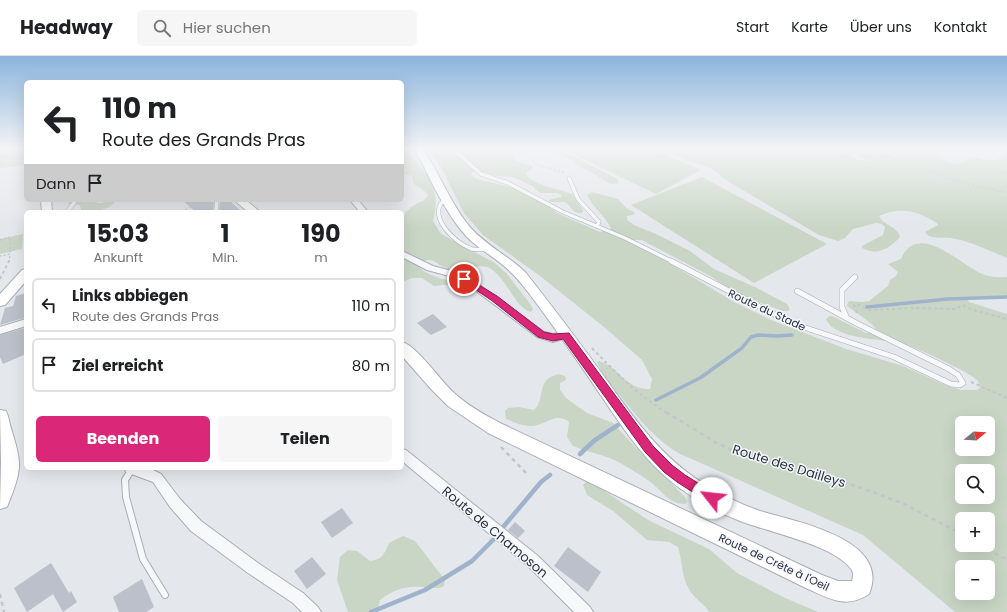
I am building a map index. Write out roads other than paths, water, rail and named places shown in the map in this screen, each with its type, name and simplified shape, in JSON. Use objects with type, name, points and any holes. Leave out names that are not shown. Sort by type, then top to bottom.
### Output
[{"type":"street","name":"Route de Crête à l'Oeil","points":[[404,349],[448,397],[466,412],[494,428],[815,582],[842,592],[853,592],[862,587],[864,577],[860,565],[845,550],[821,539],[735,510],[693,487],[668,469],[643,442],[517,270],[488,249],[466,229],[433,175]]},
{"type":"street","points":[[242,202],[252,210]]},
{"type":"street","points":[[356,202],[362,210]]},
{"type":"street","points":[[404,255],[433,270],[456,275],[469,282],[494,298],[541,335],[553,338],[567,338]]},
{"type":"street","points":[[1,302],[24,275]]},
{"type":"street","points":[[0,331],[24,323]]},
{"type":"street","points":[[0,416],[10,462],[8,476],[0,501]]},
{"type":"street","name":"Route de Chamoson","points":[[404,456],[533,561],[585,612]]},
{"type":"street","points":[[136,470],[157,478],[175,503],[196,526],[253,568],[298,598],[313,612]]},
{"type":"lane","name":"Route du Stade","points":[[484,175],[508,184],[563,212],[597,226],[791,323],[894,357],[951,384],[960,385],[963,383],[959,377],[949,369],[861,326],[850,319]]},
{"type":"lane","points":[[569,178],[578,199],[599,222],[597,226]]},
{"type":"lane","points":[[850,319],[843,312],[841,296],[842,290],[855,277]]},
{"type":"lane","points":[[797,291],[850,319]]},
{"type":"lane","points":[[130,470],[125,480],[126,498],[143,559],[165,595]]},
{"type":"waterway","points":[[867,307],[948,299],[1007,297]]},
{"type":"waterway","points":[[656,400],[700,378],[742,348],[751,337],[758,335],[792,335]]},
{"type":"waterway","points":[[580,454],[595,440],[618,425]]},
{"type":"waterway","points":[[504,526],[541,482],[550,475]]},
{"type":"waterway","points":[[371,612],[425,590],[472,561],[496,537]]}]
